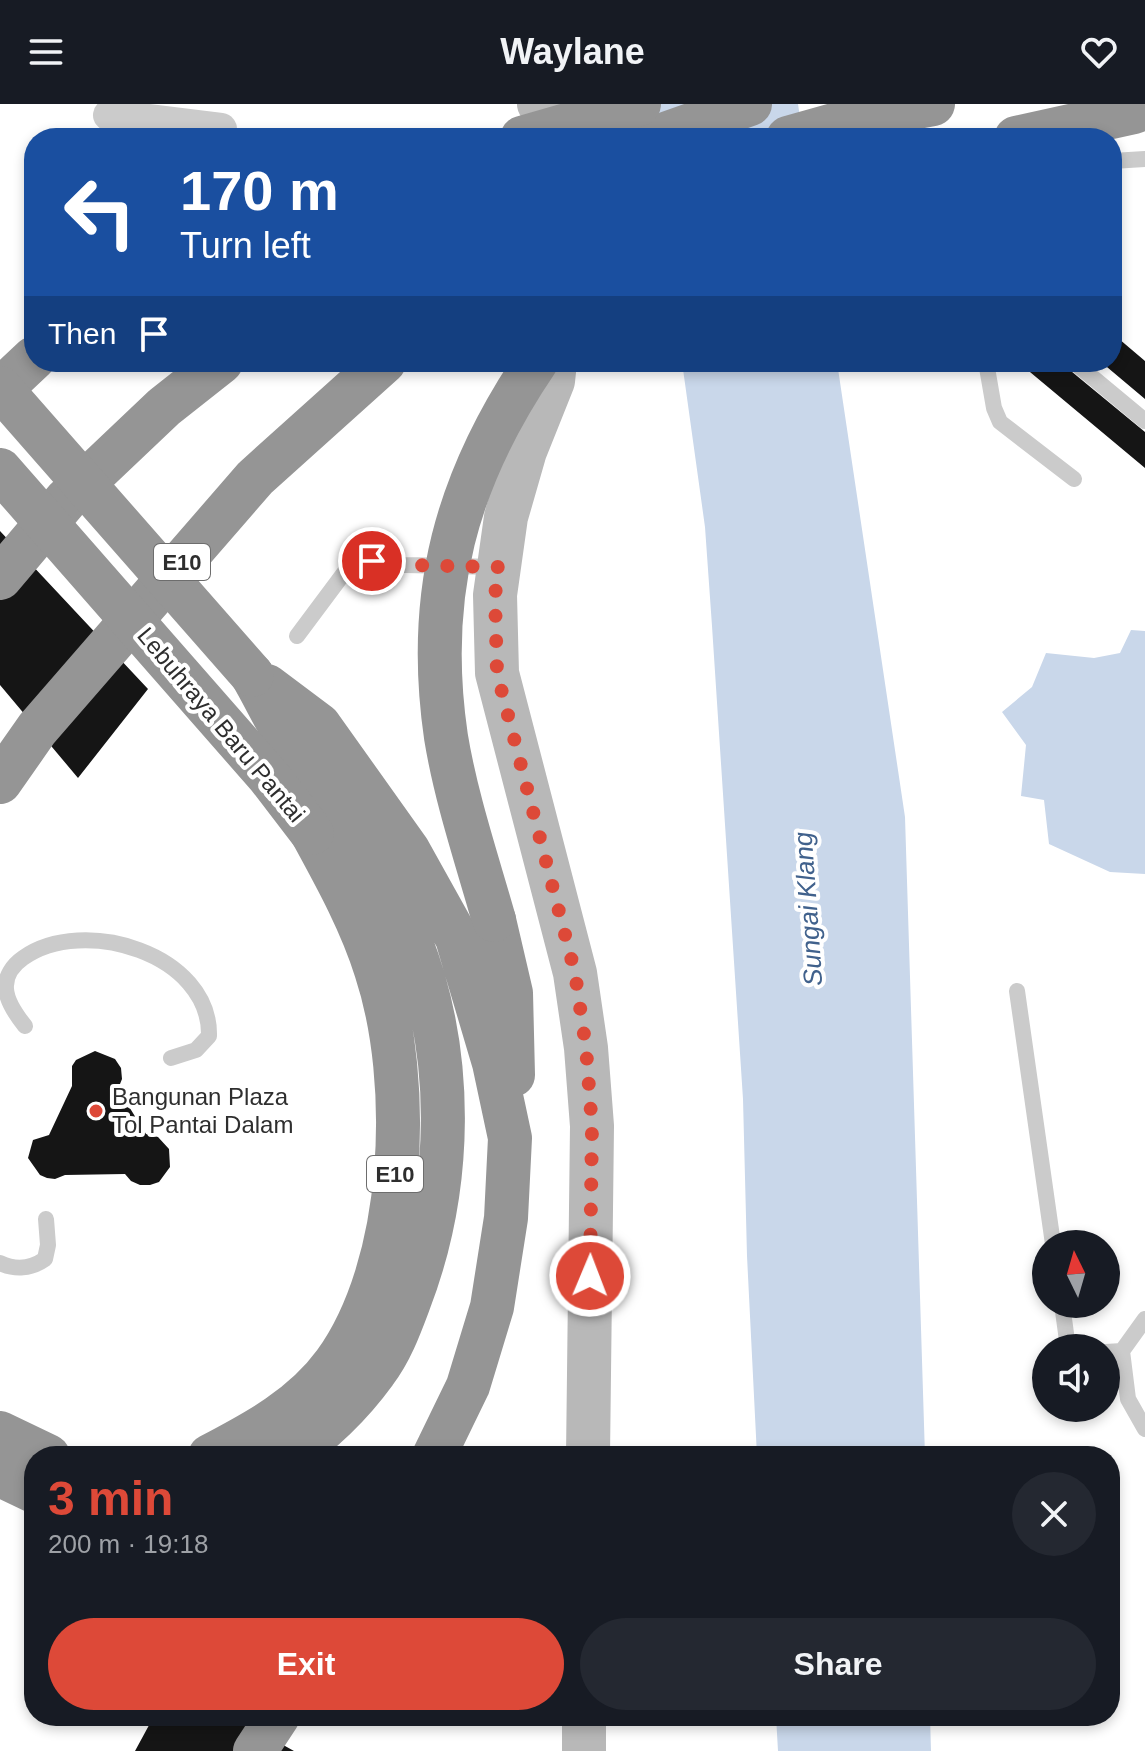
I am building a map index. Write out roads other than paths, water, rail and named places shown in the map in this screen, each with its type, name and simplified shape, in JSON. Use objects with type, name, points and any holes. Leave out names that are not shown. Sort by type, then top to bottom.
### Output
[{"type":"highway","points":[[556,128],[639,104]]},
{"type":"highway","points":[[682,128],[750,104]]},
{"type":"highway","points":[[823,128],[862,117],[933,104]]},
{"type":"highway","points":[[1061,128],[1145,107]]},
{"type":"highway","points":[[0,389],[24,367]]},
{"type":"highway","points":[[0,578],[66,500],[164,407],[208,372]]},
{"type":"highway","name":"Lebuhraya Baru Pantai","points":[[0,782],[37,729],[255,478],[373,372]]},
{"type":"highway","points":[[510,1138],[514,1047],[511,993],[447,739],[439,630],[457,520],[490,437],[530,372]]},
{"type":"highway","name":"Lebuhraya Baru Pantai","points":[[0,389],[252,675],[292,746],[342,815],[410,938],[430,1003],[440,1062],[444,1120],[441,1177],[430,1235],[416,1284],[397,1334],[377,1371],[344,1411],[303,1446]]},
{"type":"highway","name":"Lebuhraya Baru Pantai","points":[[0,470],[269,777],[408,850],[457,938],[494,1063],[510,1138],[506,1218],[492,1307],[468,1386],[439,1446]]},
{"type":"highway","name":"Lebuhraya Baru Pantai","points":[[229,1446],[294,1406],[335,1363],[362,1316],[381,1261],[395,1187],[398,1087],[391,1028],[376,970],[343,890],[342,815]]},
{"type":"highway","points":[[0,1433],[27,1446]]},
{"type":"highway","points":[[0,1475],[24,1486]]},
{"type":"highway","points":[[255,1751],[271,1726]]},
{"type":"street","points":[[539,104],[546,116],[548,128]]},
{"type":"street","points":[[109,119],[210,128]]},
{"type":"street","points":[[554,372],[525,451],[506,517],[495,595],[497,673],[575,973],[586,1048],[592,1126],[588,1446]]},
{"type":"street","points":[[584,1726],[584,1751]]},
{"type":"lane","points":[[1122,160],[1145,159]]},
{"type":"lane","points":[[988,372],[994,408],[1000,422],[1074,479]]},
{"type":"lane","points":[[1086,372],[1145,421]]},
{"type":"lane","points":[[297,636],[344,573],[356,563],[372,561],[405,565],[499,567]]},
{"type":"lane","points":[[25,1026],[14,1011],[6,991],[7,977],[16,963],[37,948],[67,941],[104,940],[144,950],[182,977],[196,994],[209,1024],[209,1036],[202,1047],[171,1058]]},
{"type":"lane","points":[[1017,991],[1051,1230]]},
{"type":"lane","points":[[0,1263],[10,1268],[35,1266],[45,1259],[48,1245],[46,1219]]},
{"type":"lane","points":[[1120,1346],[1145,1319]]},
{"type":"lane","points":[[1120,1372],[1128,1399],[1145,1429]]},
{"type":"water","points":[[651,104],[798,104],[802,128],[654,128]]},
{"type":"water","name":"Sungai Klang","points":[[683,372],[838,372],[905,817],[925,1446],[756,1446],[743,1099],[705,527]]},
{"type":"water","points":[[1131,630],[1145,631],[1145,874],[1110,872],[1049,844],[1044,800],[1021,796],[1026,745],[1002,712],[1032,687],[1046,653],[1094,658],[1120,653]]},
{"type":"water","points":[[777,1726],[930,1726],[931,1751],[778,1751]]},
{"type":"place","name":"Bangunan Plaza Tol Pantai Dalam","points":[[96,1111]]}]
